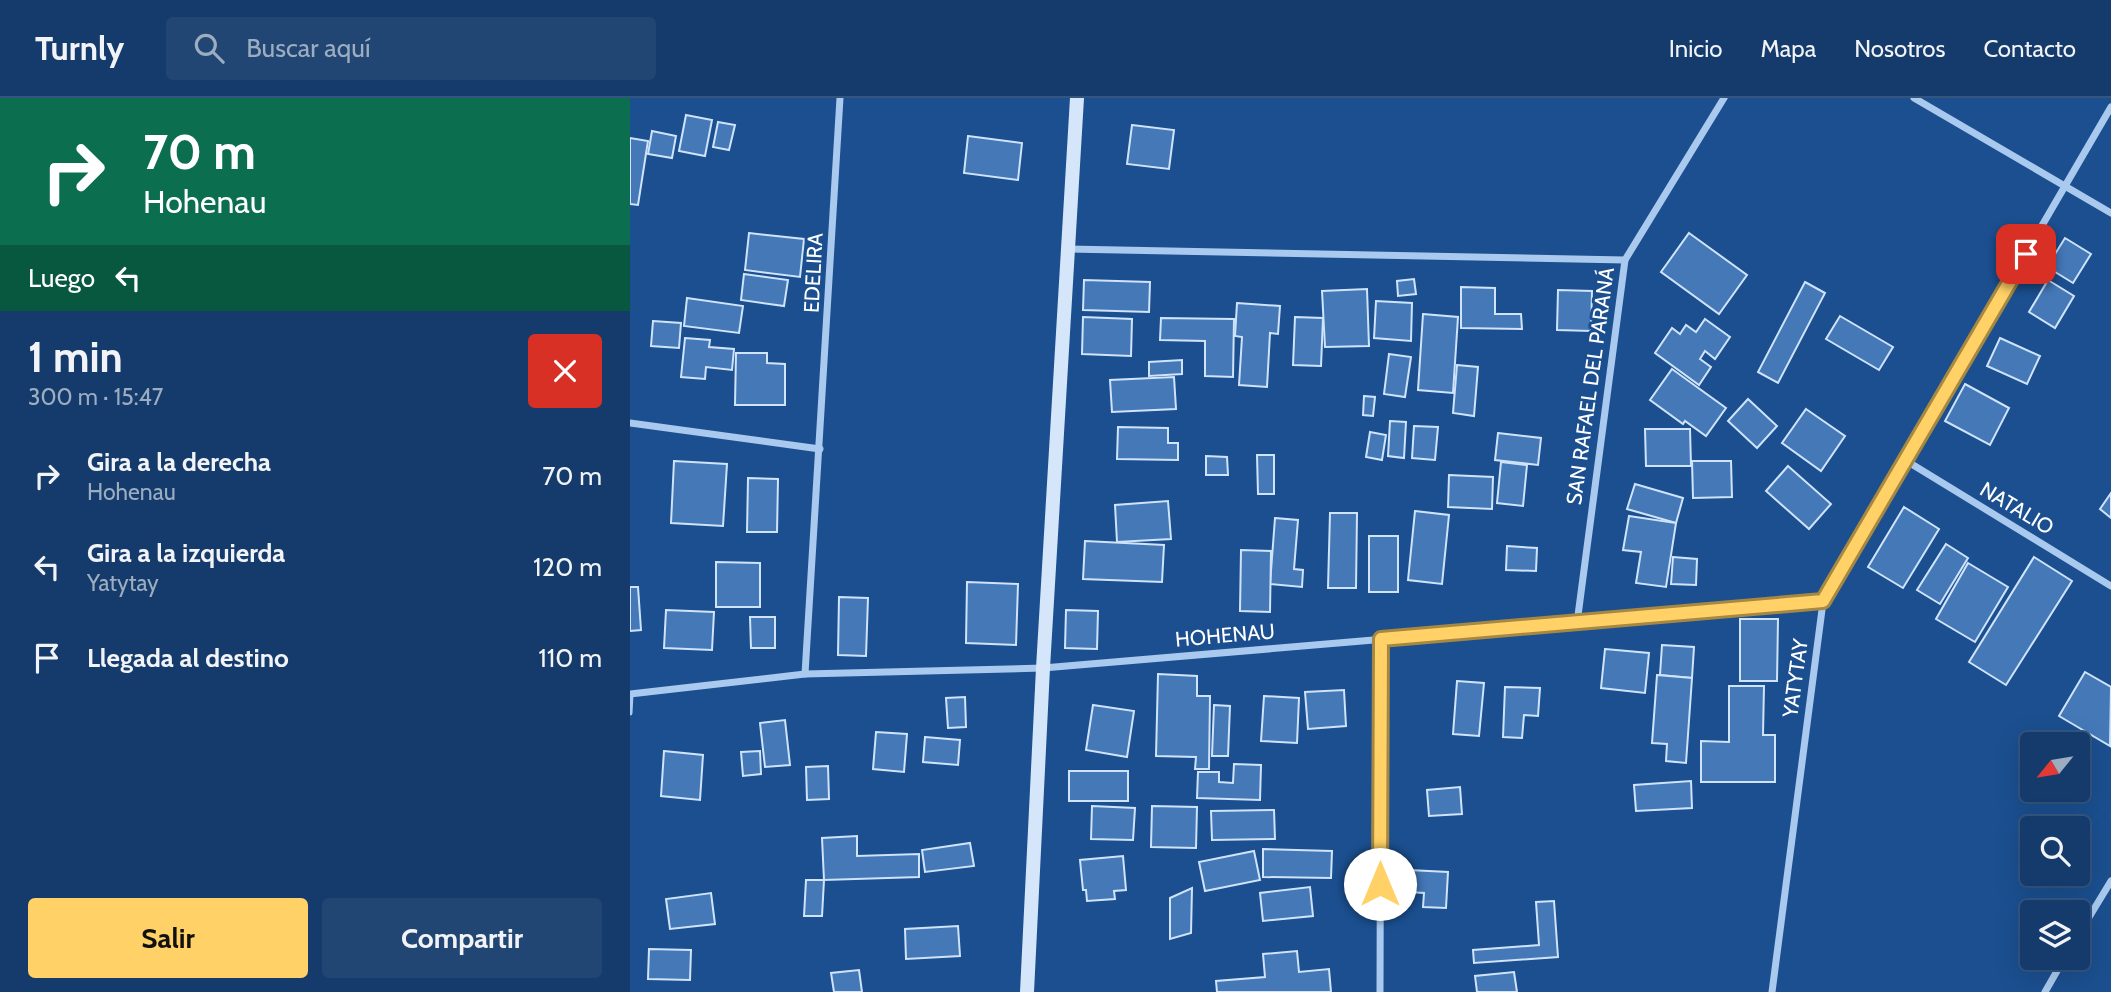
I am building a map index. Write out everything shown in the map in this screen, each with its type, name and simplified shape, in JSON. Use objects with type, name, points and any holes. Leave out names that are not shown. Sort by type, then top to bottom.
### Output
[{"type":"main road","points":[[1027,992],[1043,668],[1077,98]]},
{"type":"street","name":"EDELIRA","points":[[806,674],[841,98]]},
{"type":"street","name":"SAN RAFAEL DEL PARANÁ","points":[[1577,623],[1625,260],[1724,98]]},
{"type":"street","points":[[1914,98],[2111,213]]},
{"type":"street","name":"YATYTAY","points":[[1772,992],[1823,601],[2111,107]]},
{"type":"street","points":[[1068,249],[1625,260]]},
{"type":"street","points":[[630,423],[820,449]]},
{"type":"street","name":"NATALIO","points":[[1905,460],[2111,586]]},
{"type":"street","name":"HOHENAU","points":[[631,694],[806,674],[1043,668],[1823,601]]},
{"type":"street","points":[[1380,992],[1381,639]]},
{"type":"street","points":[[2090,916],[2111,881]]},
{"type":"street","points":[[2045,992],[2058,970]]},
{"type":"lane","points":[[630,713],[631,694]]},
{"type":"building","points":[[686,115],[712,120],[705,156],[679,151]]},
{"type":"building","points":[[718,122],[735,125],[729,150],[713,147]]},
{"type":"building","points":[[1132,125],[1174,130],[1169,169],[1127,164]]},
{"type":"building","points":[[652,131],[676,136],[672,158],[648,154]]},
{"type":"building","points":[[968,136],[1022,143],[1018,180],[964,173]]},
{"type":"building","points":[[630,138],[648,141],[638,205],[630,204]]},
{"type":"building","points":[[749,233],[804,239],[800,277],[745,270]]},
{"type":"building","points":[[1689,233],[1747,275],[1719,314],[1661,272]]},
{"type":"building","points":[[2065,238],[2091,254],[2073,283],[2047,267]]},
{"type":"building","points":[[744,274],[788,280],[784,306],[741,300]]},
{"type":"building","points":[[1414,279],[1416,294],[1398,296],[1397,281]]},
{"type":"building","points":[[1084,280],[1150,282],[1149,312],[1083,310]]},
{"type":"building","points":[[2048,280],[2074,296],[2055,328],[2029,312]]},
{"type":"building","points":[[1805,282],[1825,293],[1778,383],[1758,372]]},
{"type":"building","points":[[1461,287],[1495,288],[1495,314],[1521,314],[1522,329],[1461,328]]},
{"type":"building","points":[[1367,289],[1369,346],[1325,347],[1322,291]]},
{"type":"building","points":[[1558,290],[1592,291],[1591,331],[1557,330]]},
{"type":"building","points":[[687,298],[743,306],[739,333],[684,326]]},
{"type":"building","points":[[1376,301],[1412,303],[1411,341],[1374,338]]},
{"type":"building","points":[[1237,303],[1280,306],[1278,334],[1270,333],[1267,387],[1239,385],[1242,337],[1235,336]]},
{"type":"building","points":[[1423,314],[1458,317],[1453,393],[1418,390]]},
{"type":"building","points":[[1840,316],[1893,347],[1879,370],[1826,339]]},
{"type":"building","points":[[1083,317],[1132,319],[1131,356],[1082,354]]},
{"type":"building","points":[[1295,317],[1323,318],[1321,366],[1293,365]]},
{"type":"building","points":[[1161,318],[1234,319],[1233,377],[1205,376],[1205,341],[1160,340]]},
{"type":"building","points":[[1705,319],[1730,337],[1715,359],[1705,351],[1700,359],[1711,367],[1699,385],[1655,353],[1672,328],[1680,334],[1686,325],[1696,332]]},
{"type":"building","points":[[653,321],[681,323],[679,348],[651,346]]},
{"type":"building","points":[[685,338],[710,340],[709,347],[734,349],[732,370],[706,367],[705,379],[681,377]]},
{"type":"building","points":[[2000,338],[2040,356],[2027,384],[1987,366]]},
{"type":"building","points":[[736,353],[767,353],[767,363],[785,364],[785,405],[735,405]]},
{"type":"building","points":[[1389,354],[1411,357],[1405,397],[1384,394]]},
{"type":"building","points":[[1182,360],[1182,374],[1149,376],[1149,362]]},
{"type":"building","points":[[1457,365],[1478,367],[1474,416],[1453,413]]},
{"type":"building","points":[[1672,369],[1726,408],[1706,436],[1685,421],[1683,424],[1650,400]]},
{"type":"building","points":[[1174,377],[1176,409],[1112,412],[1110,380]]},
{"type":"building","points":[[1965,384],[2009,408],[1990,445],[1945,421]]},
{"type":"building","points":[[1364,396],[1375,397],[1373,416],[1363,415]]},
{"type":"building","points":[[1748,399],[1777,426],[1757,448],[1728,421]]},
{"type":"building","points":[[1806,409],[1845,436],[1821,471],[1782,443]]},
{"type":"building","points":[[1390,421],[1406,422],[1404,458],[1388,456]]},
{"type":"building","points":[[1414,426],[1438,427],[1435,460],[1412,458]]},
{"type":"building","points":[[1118,427],[1168,428],[1168,443],[1178,443],[1178,460],[1117,459]]},
{"type":"building","points":[[1645,429],[1690,429],[1691,466],[1646,466]]},
{"type":"building","points":[[1370,432],[1386,435],[1382,460],[1366,457]]},
{"type":"building","points":[[1498,433],[1541,438],[1538,465],[1495,460]]},
{"type":"building","points":[[1257,455],[1274,455],[1274,494],[1258,494]]},
{"type":"building","points":[[1206,456],[1227,457],[1228,475],[1206,475]]},
{"type":"building","points":[[674,461],[727,464],[723,526],[671,523]]},
{"type":"building","points":[[1692,461],[1731,461],[1732,497],[1693,498]]},
{"type":"building","points":[[1501,462],[1527,465],[1523,506],[1497,503]]},
{"type":"building","points":[[1788,466],[1831,504],[1809,529],[1766,491]]},
{"type":"building","points":[[1449,475],[1493,477],[1492,509],[1448,507]]},
{"type":"building","points":[[748,478],[778,479],[777,532],[747,532]]},
{"type":"building","points":[[1635,484],[1683,498],[1676,523],[1627,509]]},
{"type":"building","points":[[2111,493],[2111,518],[2100,509]]},
{"type":"building","points":[[1168,501],[1171,539],[1117,542],[1115,505]]},
{"type":"building","points":[[1904,507],[1939,529],[1903,588],[1868,567]]},
{"type":"building","points":[[1415,511],[1449,515],[1442,584],[1408,580]]},
{"type":"building","points":[[1330,513],[1357,513],[1356,588],[1328,588]]},
{"type":"building","points":[[1629,516],[1676,523],[1666,587],[1636,583],[1641,552],[1623,550]]},
{"type":"building","points":[[1275,518],[1298,520],[1294,569],[1303,570],[1302,587],[1270,584]]},
{"type":"building","points":[[1369,536],[1398,536],[1398,592],[1369,592]]},
{"type":"building","points":[[1085,541],[1164,545],[1162,582],[1083,579]]},
{"type":"building","points":[[1946,544],[1968,558],[1940,604],[1917,590]]},
{"type":"building","points":[[1507,546],[1537,548],[1536,571],[1506,570]]},
{"type":"building","points":[[1241,550],[1271,551],[1270,612],[1240,611]]},
{"type":"building","points":[[1673,557],[1697,559],[1696,585],[1671,584]]},
{"type":"building","points":[[2034,557],[2072,581],[2006,685],[1969,662]]},
{"type":"building","points":[[716,562],[760,563],[760,607],[716,607]]},
{"type":"building","points":[[1968,563],[2008,587],[1975,642],[1936,619]]},
{"type":"building","points":[[967,582],[1018,584],[1016,645],[966,643]]},
{"type":"building","points":[[630,587],[638,587],[641,630],[630,631]]},
{"type":"building","points":[[839,597],[868,598],[866,656],[838,655]]},
{"type":"building","points":[[666,610],[714,612],[712,650],[664,648]]},
{"type":"building","points":[[1066,610],[1098,611],[1097,649],[1065,648]]},
{"type":"building","points":[[750,617],[775,617],[775,648],[751,648]]},
{"type":"building","points":[[1740,619],[1778,619],[1777,681],[1740,681]]},
{"type":"building","points":[[1662,645],[1694,647],[1692,678],[1660,675]]},
{"type":"building","points":[[1605,649],[1649,653],[1645,693],[1601,688]]},
{"type":"building","points":[[2085,672],[2111,687],[2110,746],[2059,716]]},
{"type":"building","points":[[1158,674],[1197,676],[1197,696],[1210,696],[1209,769],[1195,769],[1196,757],[1156,756]]},
{"type":"building","points":[[1657,675],[1692,678],[1686,763],[1666,761],[1667,744],[1652,743]]},
{"type":"building","points":[[1457,681],[1484,683],[1479,736],[1453,734]]},
{"type":"building","points":[[1729,686],[1764,686],[1763,735],[1775,735],[1775,782],[1701,782],[1701,741],[1729,742]]},
{"type":"building","points":[[1505,687],[1540,688],[1538,716],[1524,715],[1522,738],[1503,737]]},
{"type":"building","points":[[1344,690],[1346,726],[1308,729],[1305,692]]},
{"type":"building","points":[[1264,696],[1299,698],[1297,743],[1261,741]]},
{"type":"building","points":[[965,697],[966,727],[948,728],[946,698]]},
{"type":"building","points":[[1093,705],[1134,711],[1127,757],[1086,750]]},
{"type":"building","points":[[1214,705],[1230,706],[1228,756],[1212,756]]},
{"type":"building","points":[[785,720],[790,765],[765,767],[760,723]]},
{"type":"building","points":[[876,732],[907,734],[904,772],[873,769]]},
{"type":"building","points":[[925,737],[960,740],[958,765],[923,762]]},
{"type":"building","points":[[664,751],[703,755],[700,800],[661,796]]},
{"type":"building","points":[[760,751],[761,774],[743,776],[741,752]]},
{"type":"building","points":[[1234,764],[1261,765],[1260,800],[1197,798],[1198,772],[1219,772],[1219,782],[1233,783]]},
{"type":"building","points":[[828,766],[829,799],[807,800],[806,767]]},
{"type":"building","points":[[1069,771],[1128,771],[1128,801],[1069,801]]},
{"type":"building","points":[[1691,781],[1692,808],[1636,811],[1634,785]]},
{"type":"building","points":[[1460,787],[1462,814],[1429,816],[1427,790]]},
{"type":"building","points":[[1092,806],[1135,808],[1133,840],[1091,839]]},
{"type":"building","points":[[1152,806],[1197,807],[1196,848],[1151,847]]},
{"type":"building","points":[[1274,810],[1275,839],[1212,840],[1211,811]]},
{"type":"building","points":[[857,836],[857,856],[919,854],[919,877],[824,880],[822,838]]},
{"type":"building","points":[[970,843],[974,866],[925,872],[922,850]]},
{"type":"building","points":[[1263,849],[1332,851],[1331,878],[1263,877]]},
{"type":"building","points":[[1254,851],[1260,880],[1205,891],[1199,862]]},
{"type":"building","points":[[1123,856],[1126,890],[1114,891],[1115,899],[1087,901],[1080,860]]},
{"type":"building","points":[[1409,870],[1448,872],[1446,908],[1423,907],[1424,893],[1409,892]]},
{"type":"building","points":[[806,880],[824,880],[822,916],[804,916]]},
{"type":"building","points":[[1310,887],[1313,916],[1263,921],[1260,893]]},
{"type":"building","points":[[1192,888],[1191,933],[1170,939],[1170,898]]},
{"type":"building","points":[[711,893],[715,924],[670,929],[666,899]]},
{"type":"building","points":[[1554,901],[1558,957],[1474,963],[1473,950],[1539,945],[1536,902]]},
{"type":"building","points":[[958,926],[960,956],[906,959],[905,929]]},
{"type":"building","points":[[649,949],[691,950],[690,980],[648,979]]},
{"type":"building","points":[[1297,951],[1299,972],[1329,969],[1331,992],[1217,992],[1216,981],[1265,977],[1263,954]]},
{"type":"building","points":[[859,970],[862,992],[834,992],[831,973]]},
{"type":"building","points":[[1514,972],[1517,992],[1477,992],[1475,976]]},
{"type":"route","points":[[1380,884],[1381,639],[1823,601],[2026,254]]}]
